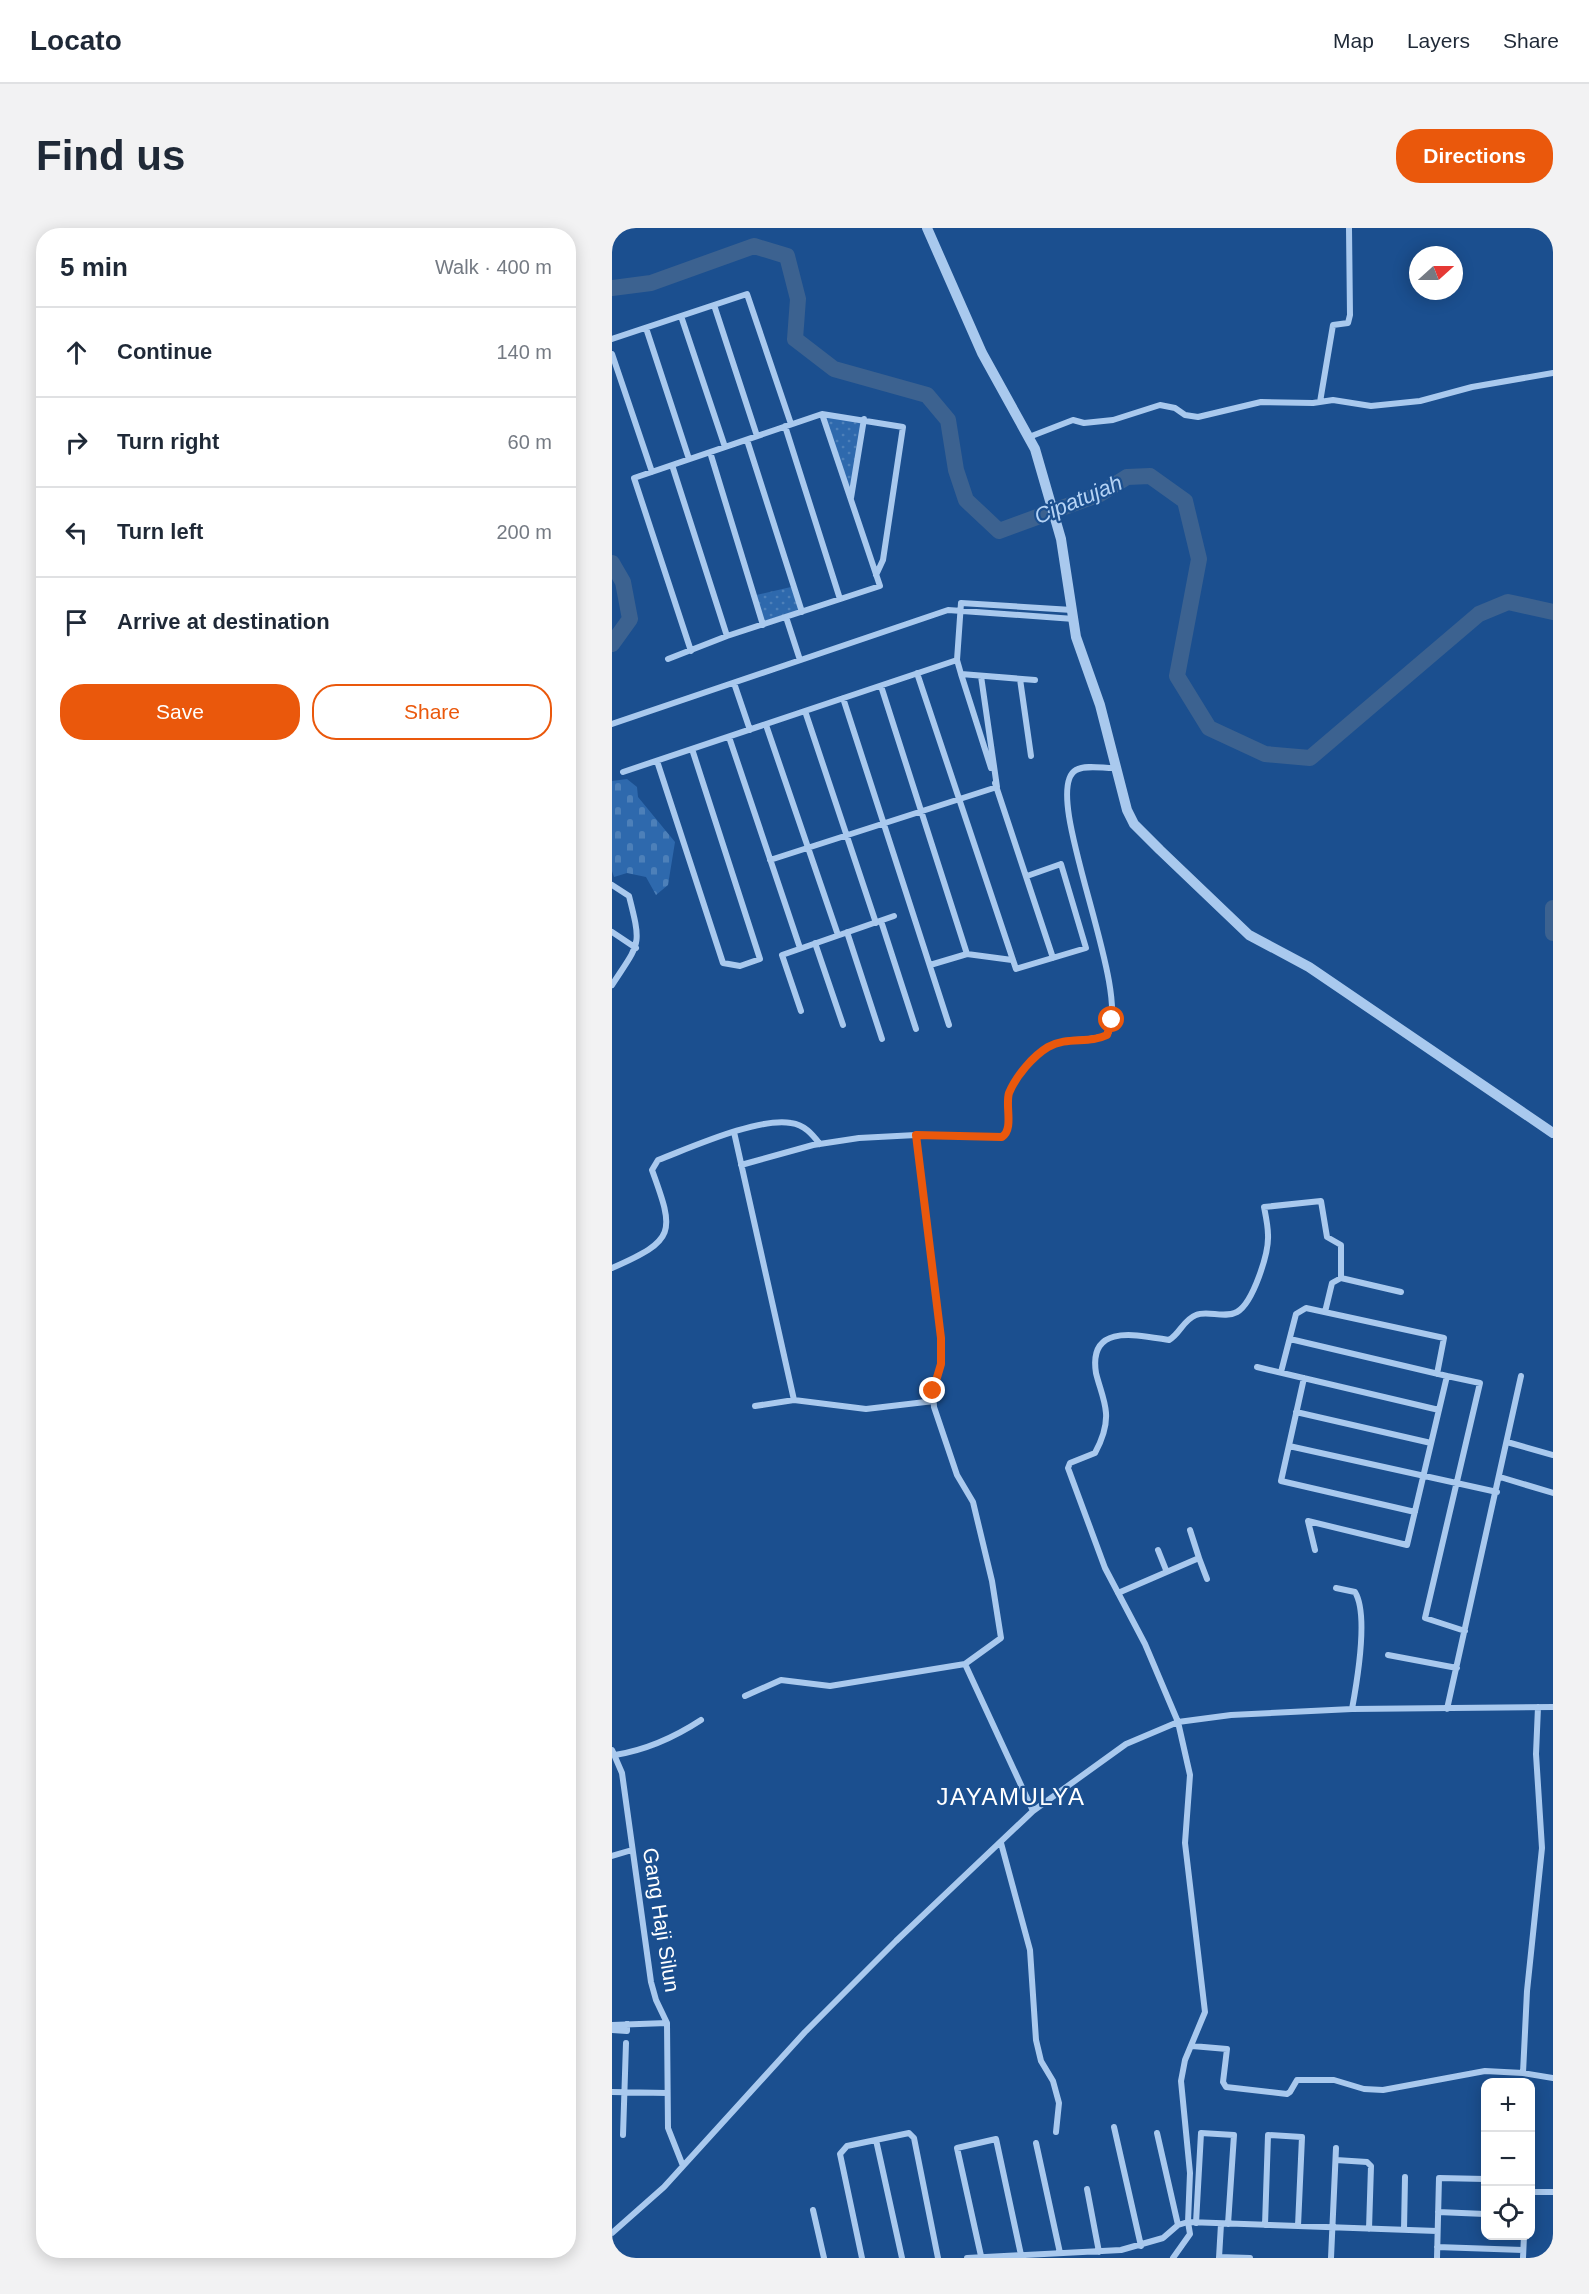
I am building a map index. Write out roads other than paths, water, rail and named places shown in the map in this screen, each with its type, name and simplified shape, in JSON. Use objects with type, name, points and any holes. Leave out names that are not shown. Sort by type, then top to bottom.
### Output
[{"type":"street","points":[[927,228],[982,353],[1029,438],[1050,497],[1082,656],[1092,681],[1118,768],[1127,810],[1134,824],[1195,886],[1249,935],[1309,967],[1553,1133]]},
{"type":"street","points":[[1320,402],[1333,325],[1348,323],[1350,315],[1349,228]]},
{"type":"street","points":[[612,339],[747,294],[840,599]]},
{"type":"street","points":[[714,304],[757,436]]},
{"type":"street","points":[[681,316],[725,447]]},
{"type":"street","points":[[646,328],[689,459]]},
{"type":"street","points":[[612,354],[652,472]]},
{"type":"street","points":[[1029,438],[1072,420],[1084,423],[1113,420],[1160,405],[1175,408],[1185,415],[1198,417],[1261,402],[1333,400],[1371,406],[1420,400],[1472,387],[1553,374]]},
{"type":"street","points":[[668,659],[727,636],[880,586],[822,414]]},
{"type":"street","points":[[691,651],[634,478],[822,414],[903,427],[883,560],[876,575]]},
{"type":"street","points":[[850,499],[864,419]]},
{"type":"street","points":[[747,440],[802,612]]},
{"type":"street","points":[[710,452],[763,625]]},
{"type":"street","points":[[672,465],[727,636]]},
{"type":"street","points":[[612,724],[948,610],[1073,615]]},
{"type":"street","points":[[960,611],[957,660],[1053,958]]},
{"type":"street","points":[[786,617],[800,660]]},
{"type":"street","points":[[623,772],[957,660]]},
{"type":"street","points":[[917,673],[1016,969],[1086,948],[1061,864],[1027,876]]},
{"type":"street","points":[[962,674],[1035,680]]},
{"type":"street","points":[[981,676],[997,787]]},
{"type":"street","points":[[1020,679],[1031,756]]},
{"type":"street","points":[[734,683],[750,730]]},
{"type":"street","points":[[881,686],[968,954]]},
{"type":"street","points":[[843,698],[949,1025]]},
{"type":"street","points":[[805,711],[846,834],[916,1029]]},
{"type":"street","points":[[766,724],[838,936]]},
{"type":"street","points":[[729,737],[800,948]]},
{"type":"street","points":[[657,761],[723,963],[740,966],[760,959],[692,749]]},
{"type":"street","points":[[741,1165],[820,1144],[859,1138],[916,1135],[1002,1137],[1007,1130],[1010,1092],[1024,1069],[1047,1048],[1078,1038],[1102,1037],[1109,1032],[1112,1020],[1104,956],[1075,841],[1067,797],[1070,778],[1076,770],[1118,768]]},
{"type":"street","points":[[770,860],[997,787]]},
{"type":"street","points":[[612,885],[629,896],[639,936],[636,948],[613,982]]},
{"type":"street","points":[[801,1011],[782,955],[894,916]]},
{"type":"street","points":[[612,932],[636,948]]},
{"type":"street","points":[[847,933],[882,1039]]},
{"type":"street","points":[[815,943],[843,1025]]},
{"type":"street","points":[[930,965],[968,954],[1012,960]]},
{"type":"street","points":[[612,1268],[649,1248],[666,1231],[667,1216],[652,1170],[654,1164],[734,1132],[771,1123],[790,1122],[809,1131],[820,1144]]},
{"type":"street","points":[[734,1132],[794,1400]]},
{"type":"street","points":[[745,1696],[780,1680],[830,1686],[965,1665],[998,1642],[1002,1634],[973,1502],[957,1475],[934,1401],[933,1391],[941,1364],[941,1338],[916,1135]]},
{"type":"street","points":[[1173,2258],[1190,2234],[1188,2222],[1190,2173],[1181,2070],[1203,2021],[1205,2003],[1185,1843],[1190,1775],[1178,1722],[1145,1644],[1105,1568],[1068,1468],[1070,1463],[1095,1453],[1103,1438],[1106,1413],[1096,1370],[1097,1348],[1101,1341],[1110,1336],[1169,1340],[1187,1321],[1198,1314],[1228,1315],[1238,1312],[1246,1304],[1259,1276],[1266,1253],[1269,1236],[1264,1208],[1321,1202],[1327,1237],[1341,1245],[1341,1278]]},
{"type":"street","points":[[1325,1312],[1332,1283],[1341,1278],[1401,1292]]},
{"type":"street","points":[[1281,1372],[1296,1314],[1306,1308],[1444,1338],[1437,1374]]},
{"type":"street","points":[[1290,1339],[1480,1383],[1425,1618],[1465,1631]]},
{"type":"street","points":[[1257,1367],[1439,1410]]},
{"type":"street","points":[[1315,1550],[1308,1521],[1407,1545],[1446,1376]]},
{"type":"street","points":[[1447,1709],[1521,1376]]},
{"type":"street","points":[[1304,1378],[1281,1480],[1415,1512]]},
{"type":"street","points":[[755,1406],[794,1400],[866,1409],[934,1401]]},
{"type":"street","points":[[1296,1412],[1431,1443]]},
{"type":"street","points":[[1507,1442],[1553,1455]]},
{"type":"street","points":[[1289,1446],[1424,1478],[1497,1492]]},
{"type":"street","points":[[1500,1477],[1553,1493]]},
{"type":"street","points":[[1190,1530],[1207,1579]]},
{"type":"street","points":[[1158,1550],[1166,1570]]},
{"type":"street","points":[[1118,1593],[1166,1570],[1199,1558]]},
{"type":"street","points":[[1336,1588],[1355,1592],[1359,1604],[1360,1642],[1352,1709]]},
{"type":"street","points":[[1388,1655],[1457,1668]]},
{"type":"street","points":[[965,1665],[1033,1811]]},
{"type":"street","points":[[1523,2073],[1527,1991],[1542,1848],[1536,1754],[1538,1707]]},
{"type":"street","points":[[612,2233],[664,2187],[844,1990],[1033,1811],[1126,1744],[1178,1722],[1231,1715],[1352,1709],[1553,1707]]},
{"type":"street","points":[[614,1753],[646,1748],[684,1731],[701,1720]]},
{"type":"street","name":"Gang Haji Silun","points":[[614,1753],[622,1773],[651,1982],[656,2000],[667,2023],[669,2134],[683,2166]]},
{"type":"street","points":[[1001,1843],[1030,1950],[1036,2040],[1041,2061],[1053,2081],[1059,2103],[1056,2132]]},
{"type":"street","points":[[612,1856],[632,1850]]},
{"type":"street","points":[[612,2025],[667,2023]]},
{"type":"street","points":[[612,2030],[627,2031],[627,2024]]},
{"type":"street","points":[[623,2135],[626,2043]]},
{"type":"street","points":[[1192,2046],[1227,2049],[1223,2082],[1226,2087],[1287,2094],[1297,2080],[1335,2080],[1364,2089],[1388,2089],[1485,2071],[1523,2073],[1553,2078]]},
{"type":"street","points":[[612,2091],[667,2093]]},
{"type":"street","points":[[1114,2127],[1141,2246]]},
{"type":"street","points":[[861,2258],[840,2154],[847,2146],[909,2133],[914,2135],[938,2258]]},
{"type":"street","points":[[1156,2133],[1178,2225]]},
{"type":"street","points":[[1196,2223],[1201,2133],[1234,2135],[1228,2224]]},
{"type":"street","points":[[1265,2225],[1268,2135],[1302,2137],[1298,2226]]},
{"type":"street","points":[[981,2256],[957,2148],[996,2139],[1021,2255]]},
{"type":"street","points":[[876,2140],[902,2258]]},
{"type":"street","points":[[1036,2143],[1060,2253]]},
{"type":"street","points":[[1331,2258],[1336,2148]]},
{"type":"street","points":[[1336,2160],[1367,2162],[1371,2166],[1369,2229]]},
{"type":"street","points":[[1404,2230],[1405,2177]]},
{"type":"street","points":[[1437,2258],[1439,2178],[1481,2179]]},
{"type":"street","points":[[1087,2189],[1099,2252]]},
{"type":"street","points":[[1535,2192],[1553,2192]]},
{"type":"street","points":[[813,2210],[824,2258]]},
{"type":"street","points":[[1438,2212],[1481,2214]]},
{"type":"street","points":[[967,2258],[1099,2252],[1141,2246],[1163,2238],[1178,2225],[1188,2222],[1437,2232]]},
{"type":"street","points":[[1221,2224],[1219,2257],[1250,2258]]},
{"type":"street","points":[[1523,2258],[1524,2240]]},
{"type":"street","points":[[1437,2247],[1523,2250]]},
{"type":"waterway","name":"Cipatujah","points":[[612,288],[651,283],[754,246],[787,256],[798,299],[795,339],[834,369],[927,395],[948,420],[956,470],[966,500],[999,531],[1100,494],[1127,477],[1150,476],[1185,501],[1199,559],[1177,676],[1209,728],[1265,754],[1310,758],[1479,614],[1508,602],[1553,612]]},
{"type":"waterway","name":"Cipatujah","points":[[612,563],[623,582],[630,619],[612,644]]},
{"type":"waterway","name":"Cipatujah","points":[[1553,908],[1553,933]]},
{"type":"district","name":"JAYAMULYA","points":[[1011,1797]]}]
